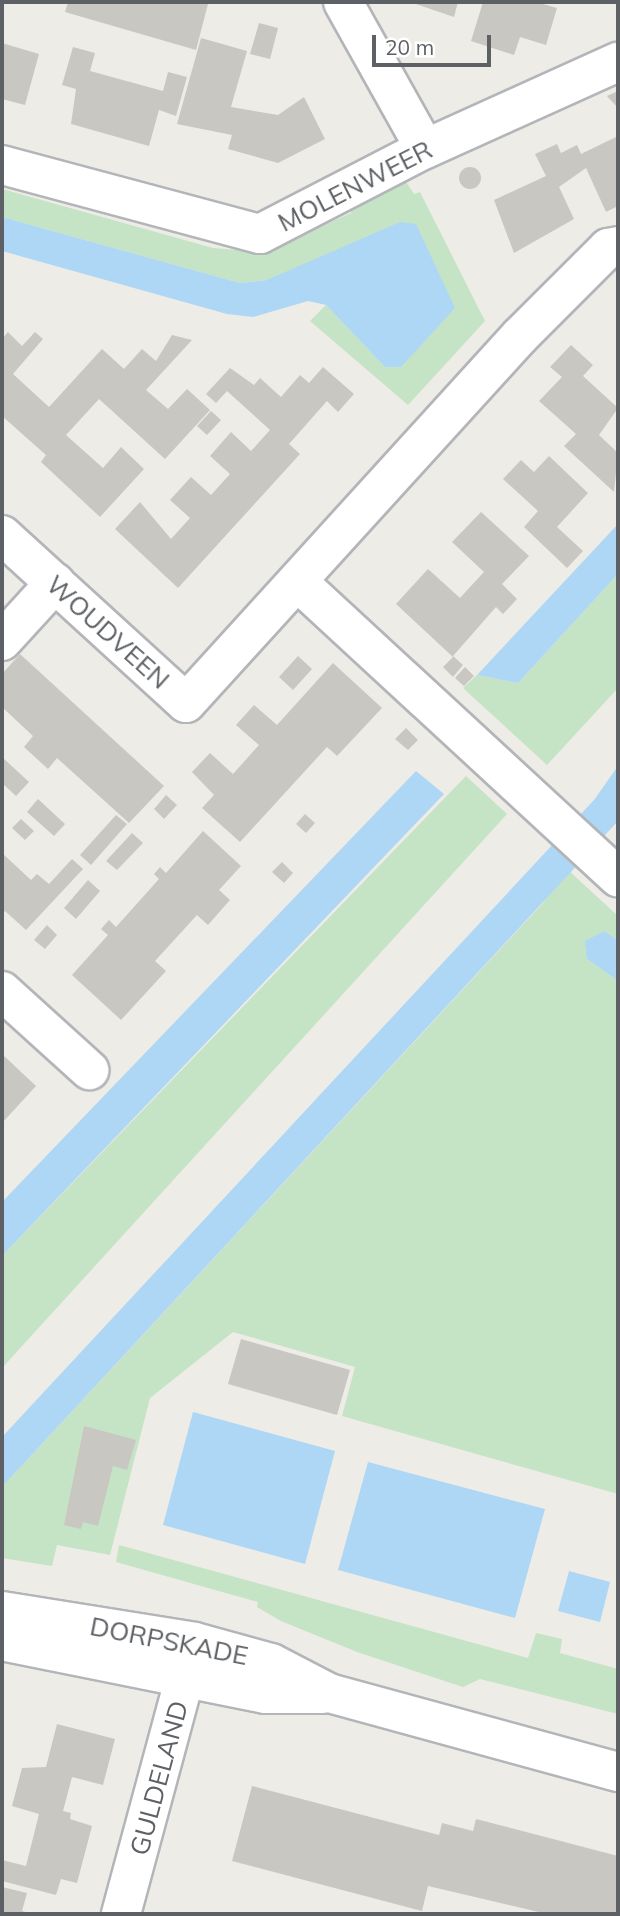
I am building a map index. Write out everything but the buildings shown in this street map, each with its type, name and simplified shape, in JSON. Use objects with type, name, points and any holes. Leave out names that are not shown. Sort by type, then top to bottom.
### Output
[{"type":"street","points":[[345,2],[425,149]]},
{"type":"street","name":"MOLENWEER","points":[[2,164],[260,234],[425,149],[618,62]]},
{"type":"street","name":"WOUDVEEN","points":[[2,536],[186,703],[299,583],[520,336],[608,247],[618,246]]},
{"type":"street","points":[[2,641],[55,583]]},
{"type":"street","points":[[299,583],[608,867]]},
{"type":"street","points":[[2,991],[89,1070]]},
{"type":"street","name":"DORPSKADE","points":[[2,1611],[195,1642],[271,1663],[329,1693],[618,1772]]},
{"type":"street","name":"DORPSKADE","points":[[2,1641],[265,1694],[329,1693]]},
{"type":"street","name":"GULDELAND","points":[[121,1914],[195,1642]]},
{"type":"green space","points":[[399,171],[414,194],[420,192],[485,321],[408,405],[310,321],[326,305],[385,367],[455,308],[267,280],[240,283],[2,217],[2,189],[213,248],[250,251],[282,244],[351,213],[350,197]]},
{"type":"green space","points":[[618,574],[618,688],[547,765],[463,688],[477,675],[518,683]]},
{"type":"green space","points":[[466,776],[507,814],[2,1368],[2,1256]]},
{"type":"green space","points":[[567,869],[618,916],[618,941],[605,931],[587,959],[618,981],[618,1494],[342,1416],[355,1367],[233,1332],[150,1398],[110,1555],[57,1545],[52,1566],[2,1558],[2,1487],[543,903]]},
{"type":"green space","points":[[119,1545],[528,1658],[536,1633],[562,1639],[560,1653],[618,1669],[618,1714],[480,1679],[463,1687],[357,1652],[281,1621],[257,1607],[258,1602],[116,1562]]},
{"type":"water","points":[[2,217],[240,283],[267,280],[400,222],[416,224],[455,308],[401,367],[385,367],[326,305],[308,301],[253,317],[227,314],[2,251]]},
{"type":"water","points":[[618,524],[618,574],[518,683],[477,675]]},
{"type":"water","points":[[618,766],[618,821],[2,1487],[2,1437],[594,800]]},
{"type":"water","points":[[416,771],[444,794],[2,1256],[2,1202]]},
{"type":"water","points":[[605,931],[618,941],[618,981],[587,959],[585,941]]},
{"type":"water","points":[[193,1412],[335,1451],[305,1564],[163,1525]]},
{"type":"water","points":[[368,1462],[545,1509],[515,1618],[338,1570]]},
{"type":"water","points":[[569,1571],[610,1582],[600,1622],[558,1611]]}]
